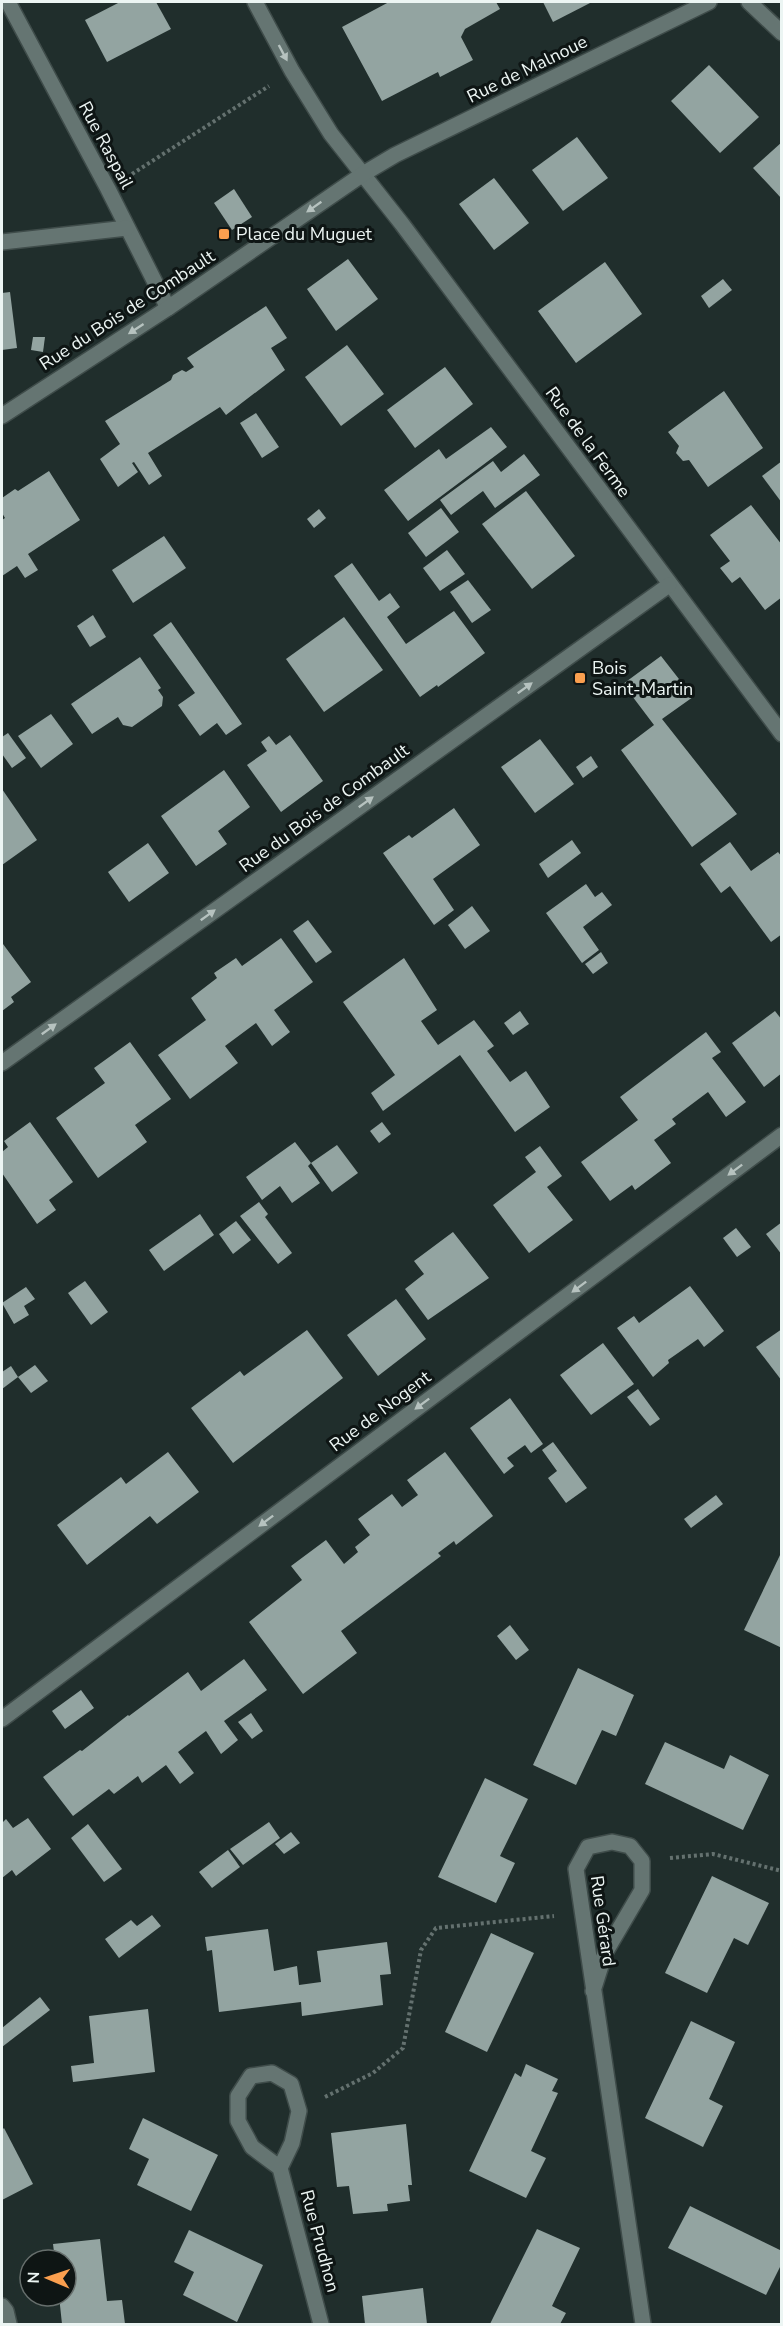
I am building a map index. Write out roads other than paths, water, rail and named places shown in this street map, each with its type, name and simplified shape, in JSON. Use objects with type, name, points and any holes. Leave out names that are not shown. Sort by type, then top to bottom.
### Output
[{"type":"street","name":"Rue Raspail","points":[[8,2],[108,189],[168,308]]},
{"type":"street","name":"Rue de la Ferme","points":[[255,2],[292,71],[331,134],[402,224],[782,734]]},
{"type":"street","name":"Rue de Malnoue","points":[[363,174],[395,154],[709,2]]},
{"type":"street","points":[[749,2],[782,33]]},
{"type":"street","name":"Rue du Bois de Combault","points":[[2,416],[168,308],[363,174]]},
{"type":"street","points":[[2,242],[127,228]]},
{"type":"street","name":"Rue du Bois de Combault","points":[[2,1063],[669,585]]},
{"type":"street","name":"Rue de Nogent","points":[[2,1719],[782,1135]]},
{"type":"street","name":"Rue Gérard","points":[[593,1991],[605,1953],[642,1890],[642,1861],[630,1846],[612,1842],[588,1847],[576,1869],[593,1991],[643,2325]]},
{"type":"street","points":[[272,2073],[291,2084],[299,2111],[292,2143],[280,2168],[252,2147],[238,2121],[238,2096],[251,2076],[272,2073]]},
{"type":"street","name":"Rue Prudhon","points":[[280,2168],[321,2325]]},
{"type":"street","points":[[2,2306],[6,2311],[9,2325]]},
{"type":"place","name":"Place du Muguet","points":[[224,234]]},
{"type":"place","name":"Bois Saint-Martin","points":[[580,678]]}]
